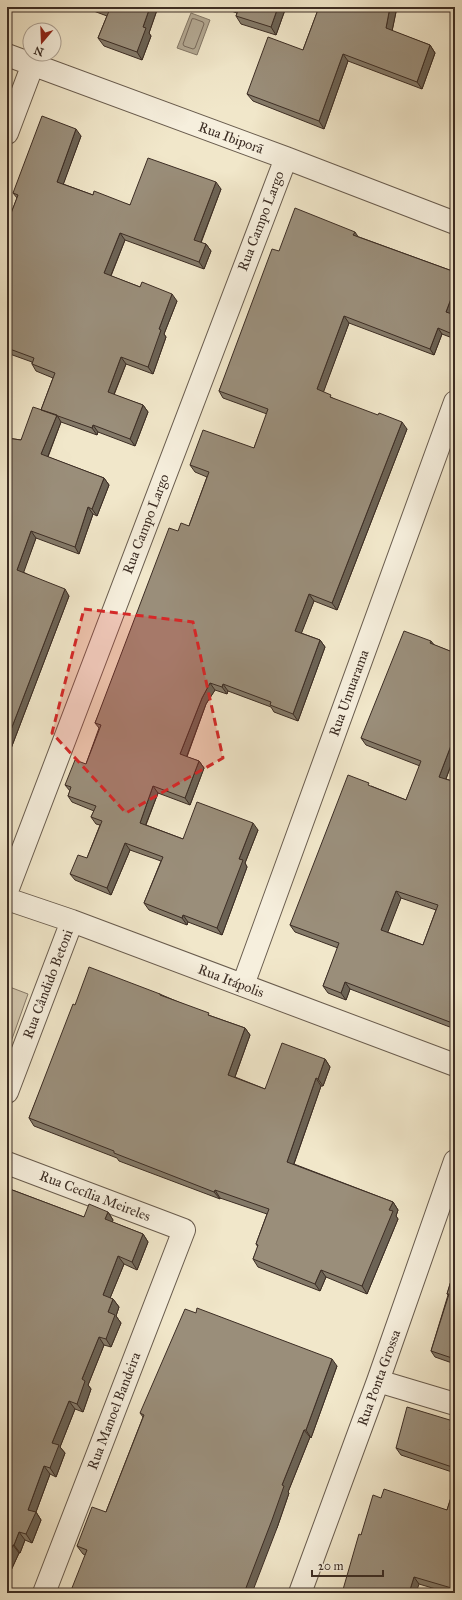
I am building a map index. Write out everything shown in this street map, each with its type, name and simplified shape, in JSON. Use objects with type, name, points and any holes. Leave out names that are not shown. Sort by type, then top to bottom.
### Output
[{"type":"street","name":"Rua Ibiporã","points":[[7,55],[454,218]]},
{"type":"street","points":[[7,133],[33,64]]},
{"type":"street","name":"Rua Campo Largo","points":[[7,891],[286,158]]},
{"type":"street","name":"Rua Umuarama","points":[[243,985],[455,402]]},
{"type":"street","name":"Rua Itápolis","points":[[7,899],[243,985],[455,1065]]},
{"type":"street","name":"Rua Cândido Betoni","points":[[7,1092],[72,922]]},
{"type":"street","name":"Rua Ponta Grossa","points":[[300,1593],[378,1381],[455,1161]]},
{"type":"street","name":"Rua Cecília Meireles","points":[[7,1163],[184,1230]]},
{"type":"street","name":"Rua Manoel Bandeira","points":[[44,1593],[184,1230]]},
{"type":"street","points":[[378,1381],[455,1404]]},
{"type":"highlighted area","points":[[84,609],[193,622],[223,758],[126,813],[52,733]]},
{"type":"shaded area","points":[[7,986],[28,994],[7,1053]]},
{"type":"water","points":[[191,13],[210,20],[197,55],[177,48]]},
{"type":"building","points":[[98,7],[150,7],[143,27],[146,28],[137,52],[98,38],[109,11]]},
{"type":"building","points":[[237,7],[278,7],[271,27],[236,16],[239,8]]},
{"type":"building","points":[[319,7],[390,7],[386,28],[430,45],[417,82],[343,54],[319,121],[247,94],[268,37],[303,50]]},
{"type":"building","points":[[42,116],[76,129],[57,182],[93,195],[94,191],[130,205],[148,158],[216,182],[194,240],[206,244],[199,262],[120,233],[104,273],[140,287],[142,282],[172,294],[159,329],[161,330],[148,367],[121,357],[108,392],[143,405],[130,439],[93,425],[92,428],[41,410],[55,373],[32,364],[34,358],[7,348],[7,224],[18,195],[13,193]]},
{"type":"building","points":[[295,208],[355,232],[353,235],[455,272],[455,288],[446,312],[455,315],[455,318],[450,333],[438,328],[430,349],[344,316],[317,389],[331,395],[330,397],[378,415],[379,413],[402,422],[332,603],[309,594],[295,631],[320,640],[293,714],[270,705],[271,702],[223,684],[222,687],[210,683],[202,698],[180,754],[199,761],[185,798],[153,786],[140,823],[183,839],[197,802],[253,823],[239,859],[243,860],[217,928],[183,915],[182,918],[144,903],[163,857],[125,843],[107,888],[70,874],[78,855],[87,858],[102,821],[91,817],[96,806],[68,796],[71,787],[65,785],[75,760],[86,764],[101,725],[95,723],[169,528],[178,531],[181,523],[189,526],[209,472],[190,465],[203,430],[254,448],[268,409],[219,391],[272,249],[279,251]]},
{"type":"building","points":[[33,407],[57,415],[41,454],[104,478],[92,509],[88,507],[75,547],[31,531],[17,570],[65,589],[7,740],[7,438],[21,440]]},
{"type":"building","points":[[404,631],[431,641],[430,643],[455,653],[455,735],[439,777],[455,782],[455,1024],[345,982],[341,993],[323,986],[339,943],[290,925],[348,775],[369,783],[368,785],[406,800],[421,761],[361,738]],"holes":[[[396,891],[438,905],[423,945],[381,930]]]},
{"type":"building","points":[[89,967],[209,1013],[208,1015],[245,1028],[228,1075],[265,1089],[282,1043],[325,1059],[318,1079],[316,1078],[287,1162],[393,1202],[389,1210],[393,1211],[362,1286],[321,1270],[315,1284],[253,1259],[258,1245],[256,1244],[269,1209],[215,1190],[214,1192],[29,1118],[73,1004],[75,1005]]},
{"type":"building","points":[[7,1188],[84,1217],[89,1204],[108,1212],[105,1219],[143,1234],[132,1262],[118,1256],[103,1295],[113,1299],[108,1312],[115,1315],[106,1339],[99,1337],[82,1379],[85,1381],[77,1404],[69,1401],[52,1443],[59,1445],[50,1468],[44,1466],[28,1510],[36,1512],[26,1534],[19,1532],[7,1558]]},
{"type":"building","points":[[455,1268],[455,1359],[431,1351],[449,1294],[447,1294]]},
{"type":"building","points":[[197,1308],[332,1359],[306,1430],[304,1430],[282,1485],[284,1486],[244,1593],[70,1593],[87,1550],[77,1546],[92,1507],[106,1512],[144,1415],[140,1413],[185,1309],[196,1313]]},
{"type":"building","points":[[407,1407],[453,1421],[450,1430],[455,1432],[455,1468],[396,1448]]},
{"type":"building","points":[[455,1485],[455,1589],[414,1577],[409,1593],[342,1593],[359,1534],[361,1535],[373,1495],[381,1498],[384,1489],[447,1510]]}]
